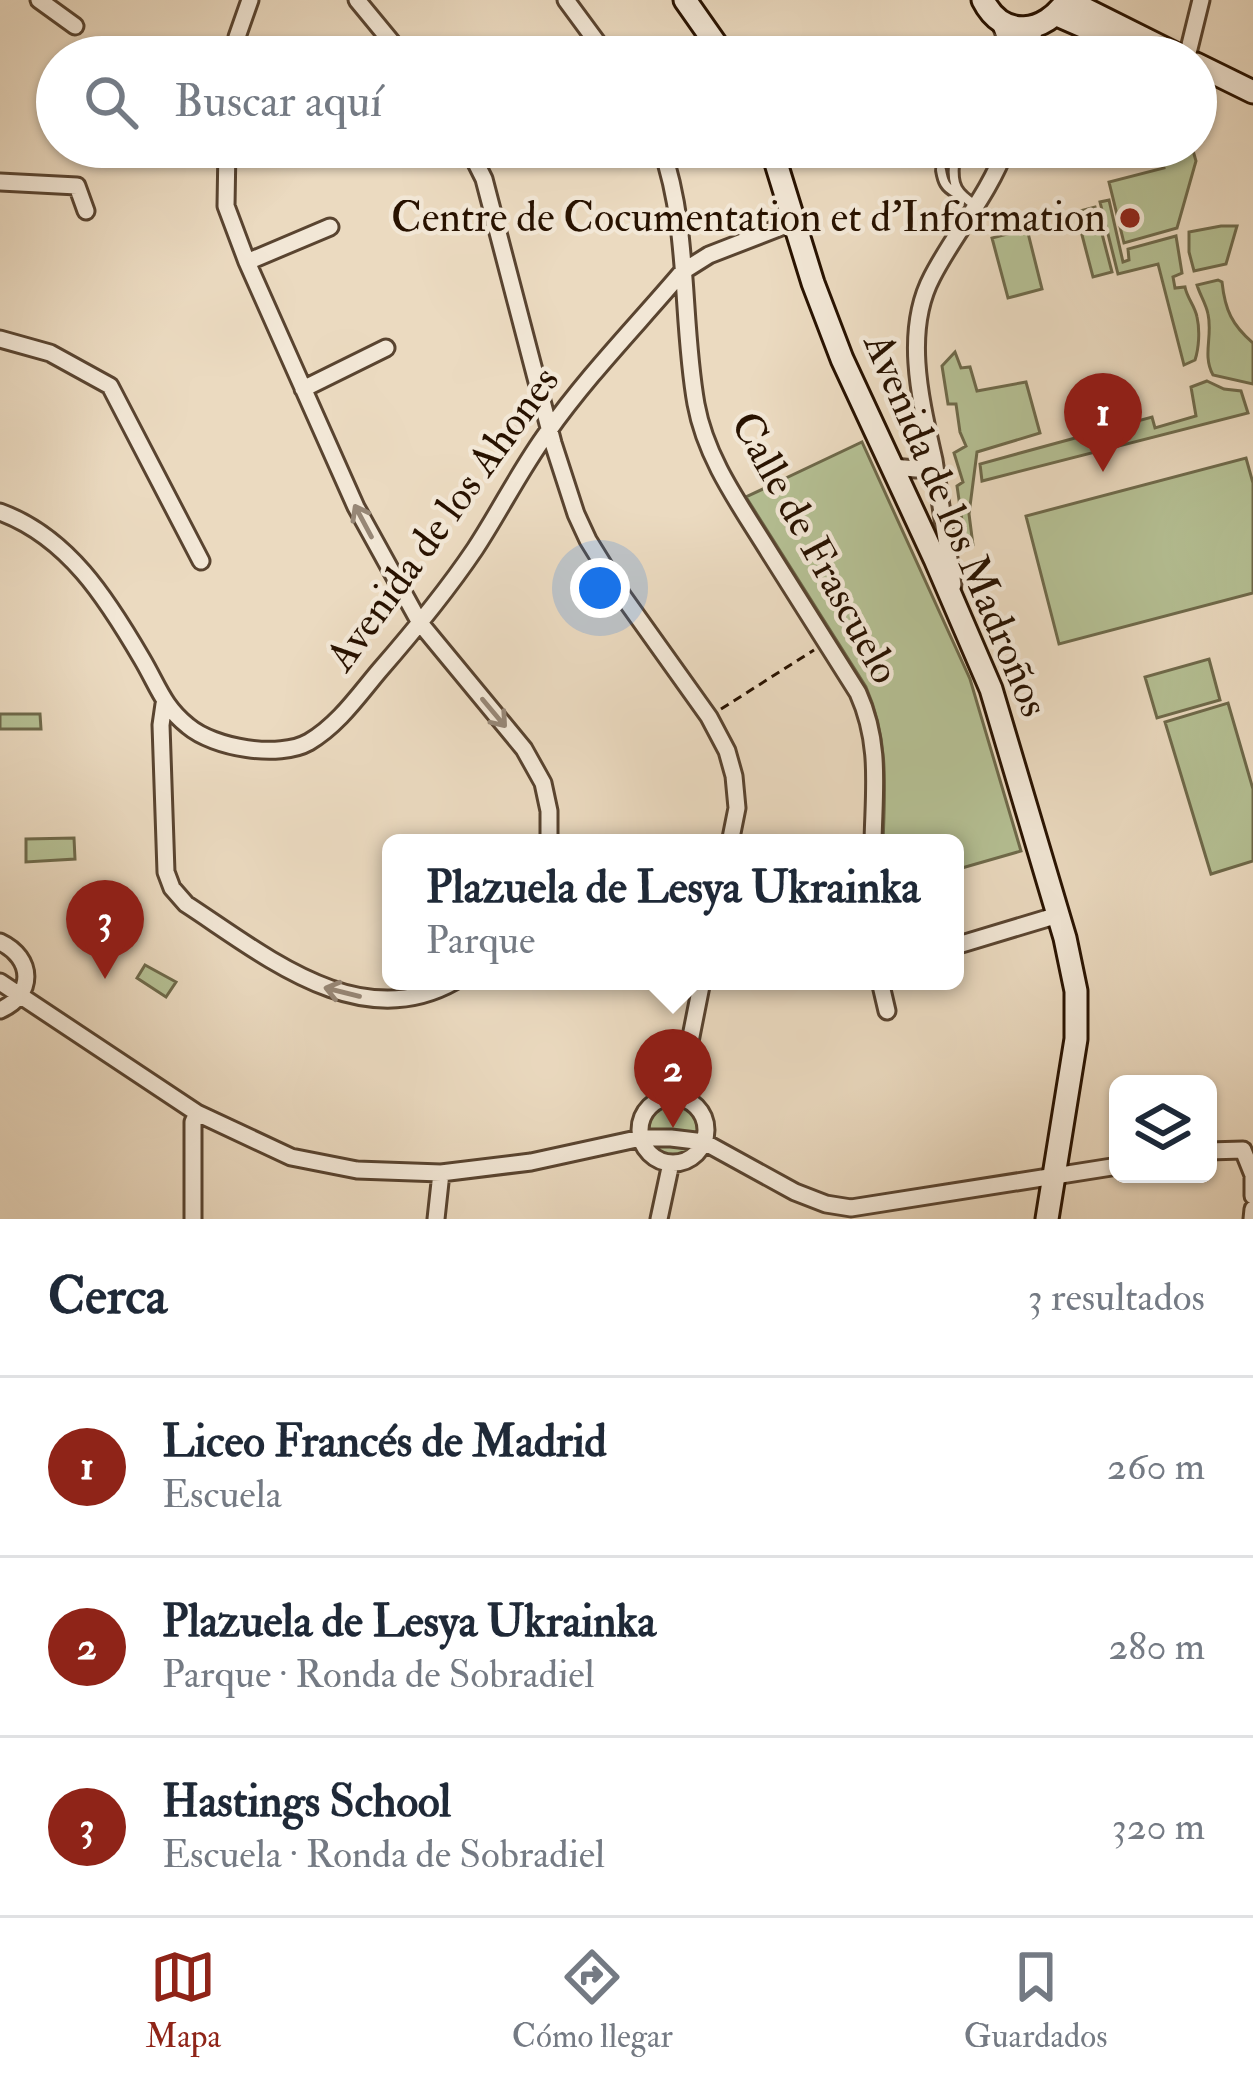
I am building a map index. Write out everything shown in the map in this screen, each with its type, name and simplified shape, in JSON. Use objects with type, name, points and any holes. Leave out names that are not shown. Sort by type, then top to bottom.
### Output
[{"type":"street","points":[[39,0],[75,26]]},
{"type":"street","points":[[237,36],[250,0]]},
{"type":"street","points":[[357,0],[387,36]]},
{"type":"street","points":[[566,0],[593,36]]},
{"type":"street","points":[[685,0],[710,36]]},
{"type":"street","points":[[983,0],[999,20],[1014,27],[1035,27],[1064,5]]},
{"type":"street","points":[[1190,36],[1201,0]]},
{"type":"street","points":[[1064,5],[1136,36]]},
{"type":"street","points":[[1064,5],[1115,36]]},
{"type":"street","points":[[999,20],[1005,36]]},
{"type":"street","points":[[1033,36],[1035,27]]},
{"type":"street","points":[[1217,74],[1253,92]]},
{"type":"street","points":[[1217,90],[1253,107]]},
{"type":"street","points":[[227,168],[226,206],[356,507],[420,623],[524,749],[542,783],[549,834]]},
{"type":"street","points":[[478,168],[576,514],[622,595],[710,717],[727,751],[737,808],[732,834]]},
{"type":"street","name":"Calle de Frascuelo","points":[[666,168],[696,404],[711,455],[870,719],[875,748],[873,834]]},
{"type":"street","name":"Avenida de los Madroños","points":[[777,168],[842,359],[991,689],[1058,915],[1076,991],[1077,1017],[1047,1219]]},
{"type":"street","points":[[956,606],[928,440],[915,345],[917,324],[932,277],[998,168]]},
{"type":"street","points":[[0,182],[77,186],[86,211]]},
{"type":"street","name":"Avenida de los Ahones","points":[[0,512],[39,531],[73,560],[144,661],[164,704],[199,735],[223,745],[276,750],[304,745],[338,718],[420,623],[475,549],[549,429],[682,272],[709,255],[794,222]]},
{"type":"street","points":[[248,262],[330,227]]},
{"type":"street","points":[[0,339],[50,353],[110,386],[201,562]]},
{"type":"street","points":[[303,388],[386,349]]},
{"type":"street","points":[[892,466],[916,469],[925,458],[928,440]]},
{"type":"street","points":[[908,499],[928,498],[938,488]]},
{"type":"street","points":[[164,704],[166,872],[186,904],[309,982],[348,995],[386,1000],[430,990]]},
{"type":"street","points":[[964,943],[1058,915]]},
{"type":"street","points":[[0,943],[11,947],[26,974],[21,995],[0,1010]]},
{"type":"street","points":[[0,982],[197,1113],[291,1157],[357,1170],[441,1173],[531,1162],[641,1138],[704,1142],[795,1192],[850,1213],[1109,1168]]},
{"type":"street","points":[[679,1097],[700,990]]},
{"type":"street","points":[[882,990],[886,1011]]},
{"type":"street","points":[[668,1096],[688,1100],[706,1123],[704,1142],[691,1158],[671,1162],[652,1155],[641,1138],[643,1116],[668,1096]]},
{"type":"street","points":[[193,1219],[193,1121],[197,1113]]},
{"type":"street","points":[[1217,1149],[1248,1144],[1253,1196]]},
{"type":"street","points":[[659,1219],[671,1162]]},
{"type":"street","points":[[436,1219],[441,1173]]},
{"type":"street","points":[[1252,1219],[1253,1209]]},
{"type":"lane","points":[[954,168],[952,182],[958,193]]},
{"type":"lane","points":[[941,170],[948,189],[976,206]]},
{"type":"path","points":[[710,717],[825,642]]},
{"type":"green space","points":[[1164,168],[1194,168],[1177,228],[1124,243],[1109,182]]},
{"type":"green space","points":[[1109,200],[1123,262],[1129,260],[1128,249],[1176,236],[1182,273],[1173,277],[1175,288],[1185,287],[1196,313],[1195,360],[1184,365],[1158,264],[1118,274],[1100,202]]},
{"type":"green space","points":[[1095,207],[1112,272],[1093,277],[1076,212]]},
{"type":"green space","points":[[1237,226],[1226,264],[1194,271],[1189,232]]},
{"type":"green space","points":[[1027,229],[1042,289],[1008,298],[992,238]]},
{"type":"green space","points":[[1218,280],[1231,316],[1253,343],[1253,384],[1213,375],[1210,368],[1208,314],[1197,285]]},
{"type":"green space","points":[[955,352],[961,368],[970,367],[977,391],[1026,382],[1040,433],[977,452],[969,514],[973,545],[966,548],[957,486],[963,482],[954,453],[966,446],[956,404],[948,404],[942,366]]},
{"type":"green space","points":[[1207,381],[1241,391],[1248,413],[982,481],[980,464],[1152,417],[1155,428],[1196,416],[1191,387]]},
{"type":"green space","points":[[862,442],[970,679],[1021,851],[964,867],[964,834],[883,834],[882,745],[866,687],[746,497]]},
{"type":"green space","points":[[1246,458],[1253,483],[1253,593],[1059,644],[1026,516]]},
{"type":"green space","points":[[1209,659],[1220,700],[1157,718],[1145,677]]},
{"type":"green space","points":[[1228,703],[1253,789],[1253,861],[1211,874],[1165,722]]},
{"type":"green space","points":[[0,714],[40,714],[41,729],[0,729]]},
{"type":"green space","points":[[74,838],[75,859],[26,862],[26,839]]},
{"type":"green space","points":[[145,965],[176,982],[166,997],[137,978]]},
{"type":"green space","points":[[673,1103],[691,1111],[699,1129],[691,1147],[673,1155],[655,1147],[647,1129],[655,1111]]},
{"type":"place","name":"Centre de Cocumentation et d'Information","points":[[1130,218]]},
{"type":"place","name":"Liceo Francés de Madrid","points":[[1103,472]]},
{"type":"place","name":"Hastings School","points":[[105,979]]},
{"type":"place","name":"Plazuela de Lesya Ukrainka","points":[[673,1128]]}]
